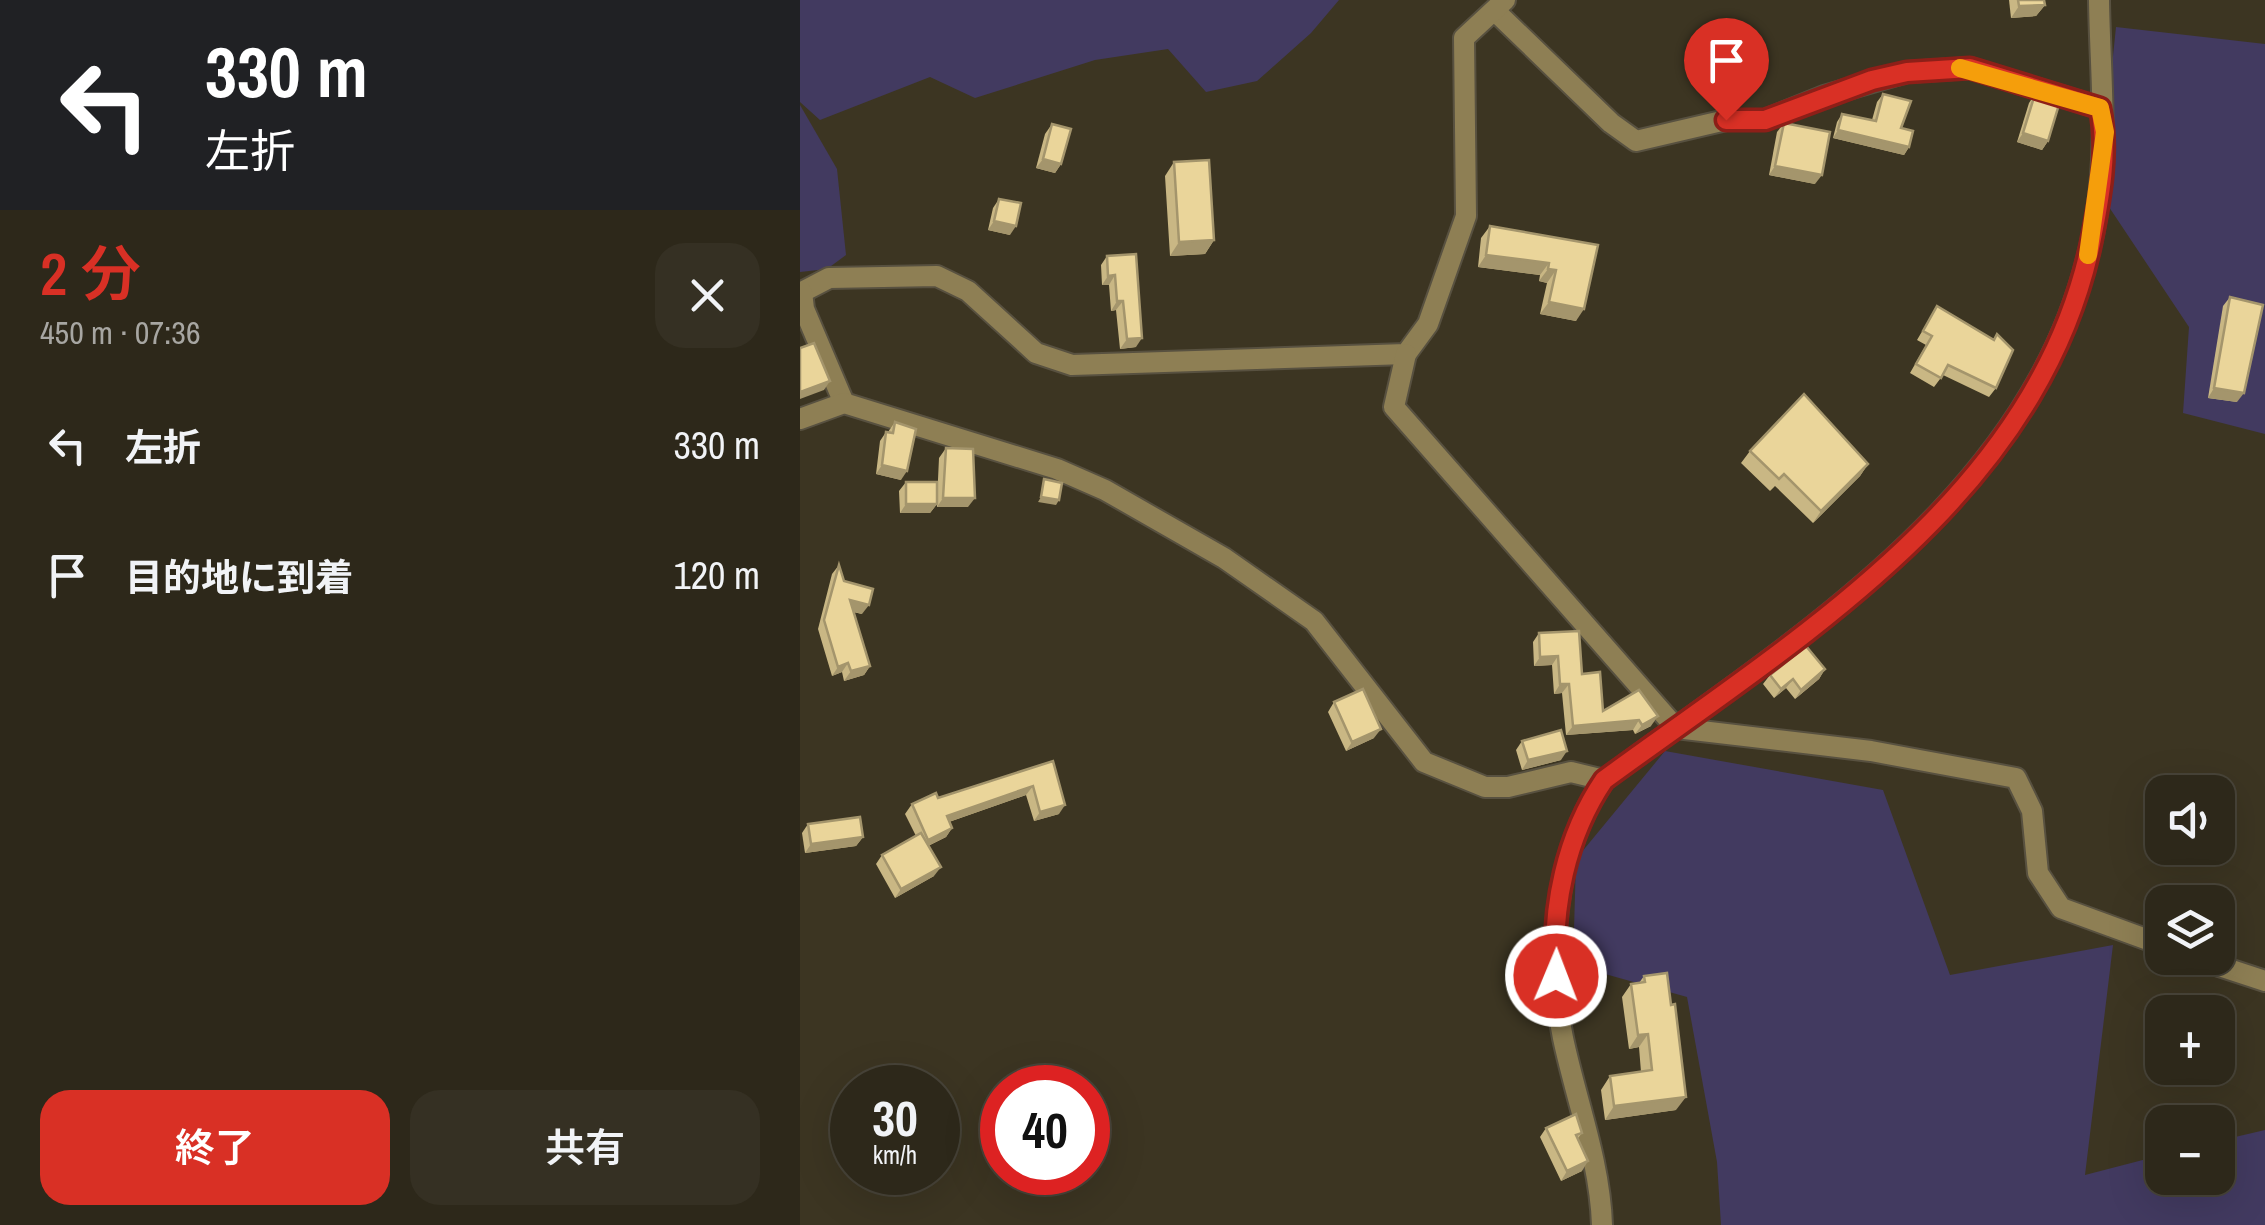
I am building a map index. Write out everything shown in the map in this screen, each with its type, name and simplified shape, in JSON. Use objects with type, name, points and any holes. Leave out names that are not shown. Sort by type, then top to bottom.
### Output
[{"type":"street","points":[[1602,1225],[1601,1194],[1564,1038],[1554,947],[1569,853],[1584,810],[1604,780],[1821,621],[1908,547],[1958,497],[2002,441],[2052,357],[2082,285],[2105,132],[2100,108],[2099,0]]},
{"type":"street","points":[[2100,108],[1970,68],[1907,72],[1824,96],[1765,120],[1726,120],[1636,141],[1610,123],[1500,6],[1464,38],[1466,216],[1428,324],[1406,354],[1394,407],[1676,728],[1888,753],[2016,778],[2032,812],[2038,873],[2061,908],[2145,939]]},
{"type":"street","points":[[844,402],[804,309],[801,292],[829,278],[937,276],[968,290],[1036,352],[1072,365],[1406,354]]},
{"type":"street","points":[[800,419],[844,402],[1057,469],[1105,490],[1224,558],[1314,621],[1406,744],[1424,762],[1484,787],[1508,787],[1571,772],[1604,780]]},
{"type":"street","points":[[2235,971],[2265,981]]},
{"type":"shaded area","points":[[800,0],[1339,0],[1311,33],[1257,81],[1206,92],[1168,49],[1095,60],[975,98],[930,77],[820,120],[800,102]]},
{"type":"shaded area","points":[[2116,27],[2265,44],[2265,434],[2183,413],[2189,327],[2099,192]]},
{"type":"shaded area","points":[[800,105],[837,169],[846,255],[827,269],[800,272]]},
{"type":"shaded area","points":[[1665,751],[1883,790],[1950,975],[2113,945],[2085,1175],[2145,1159],[2145,1195],[2235,1195],[2235,1137],[2265,1130],[2265,1225],[1721,1225],[1717,1162],[1687,997],[1573,965],[1576,859]]},
{"type":"building","points":[[2018,0],[2044,0],[2045,5],[2019,6]]},
{"type":"building","points":[[1883,94],[1911,101],[1901,128],[1913,131],[1909,147],[1838,130],[1842,114],[1876,121]]},
{"type":"building","points":[[2035,94],[2060,101],[2048,141],[2023,133]]},
{"type":"building","points":[[1784,123],[1830,132],[1822,175],[1775,166]]},
{"type":"building","points":[[1052,124],[1071,129],[1061,164],[1043,159]]},
{"type":"building","points":[[1209,160],[1214,240],[1179,242],[1174,162]]},
{"type":"building","points":[[999,199],[1021,203],[1016,226],[994,221]]},
{"type":"building","points":[[1490,226],[1598,245],[1584,309],[1549,302],[1556,270],[1548,269],[1549,263],[1486,255]]},
{"type":"building","points":[[1136,254],[1142,338],[1127,339],[1123,301],[1117,301],[1115,275],[1108,276],[1107,256]]},
{"type":"building","points":[[2230,297],[2263,305],[2244,393],[2214,388]]},
{"type":"building","points":[[1937,306],[1994,340],[1997,334],[2013,350],[1996,388],[1948,365],[1941,378],[1916,364],[1932,336],[1923,331]]},
{"type":"building","points":[[814,343],[830,381],[800,392],[800,348]]},
{"type":"building","points":[[1804,394],[1868,464],[1821,511],[1784,474],[1779,479],[1750,451]]},
{"type":"building","points":[[895,422],[916,429],[907,471],[882,465],[886,432],[893,433]]},
{"type":"building","points":[[946,448],[973,449],[975,498],[943,498]]},
{"type":"building","points":[[1044,479],[1062,483],[1059,500],[1041,497]]},
{"type":"building","points":[[906,482],[937,482],[937,504],[906,504]]},
{"type":"building","points":[[839,565],[844,581],[873,589],[869,605],[850,600],[870,666],[851,671],[848,663],[838,667],[824,620]]},
{"type":"building","points":[[1579,631],[1582,674],[1600,672],[1603,711],[1639,690],[1658,716],[1642,725],[1639,720],[1573,726],[1569,684],[1560,684],[1558,656],[1540,657],[1539,633]]},
{"type":"building","points":[[1806,646],[1825,669],[1801,690],[1793,679],[1781,689],[1770,675]]},
{"type":"building","points":[[1363,689],[1381,729],[1352,742],[1334,702]]},
{"type":"building","points":[[1561,730],[1567,751],[1528,760],[1522,741]]},
{"type":"building","points":[[1053,761],[1065,805],[1040,812],[1033,786],[947,816],[952,828],[928,840],[912,804],[936,793],[938,798]]},
{"type":"building","points":[[860,817],[863,837],[811,844],[808,824]]},
{"type":"building","points":[[921,833],[941,867],[901,889],[882,855]]},
{"type":"building","points":[[1667,973],[1671,1005],[1675,1004],[1686,1097],[1614,1106],[1610,1076],[1652,1070],[1648,1034],[1638,1035],[1631,984],[1645,982],[1644,976]]},
{"type":"building","points":[[1576,1114],[1582,1133],[1576,1135],[1588,1161],[1567,1171],[1546,1128]]},
{"type":"slow traffic","points":[[1960,68],[2100,108],[2105,132],[2097,212],[2088,255]]},
{"type":"route","points":[[1556,976],[1554,947],[1569,853],[1584,810],[1604,780],[1821,621],[1908,547],[1958,497],[2002,441],[2052,357],[2082,285],[2097,212],[2105,132],[2100,108],[1970,68],[1907,72],[1824,96],[1765,120],[1726,120]]}]
